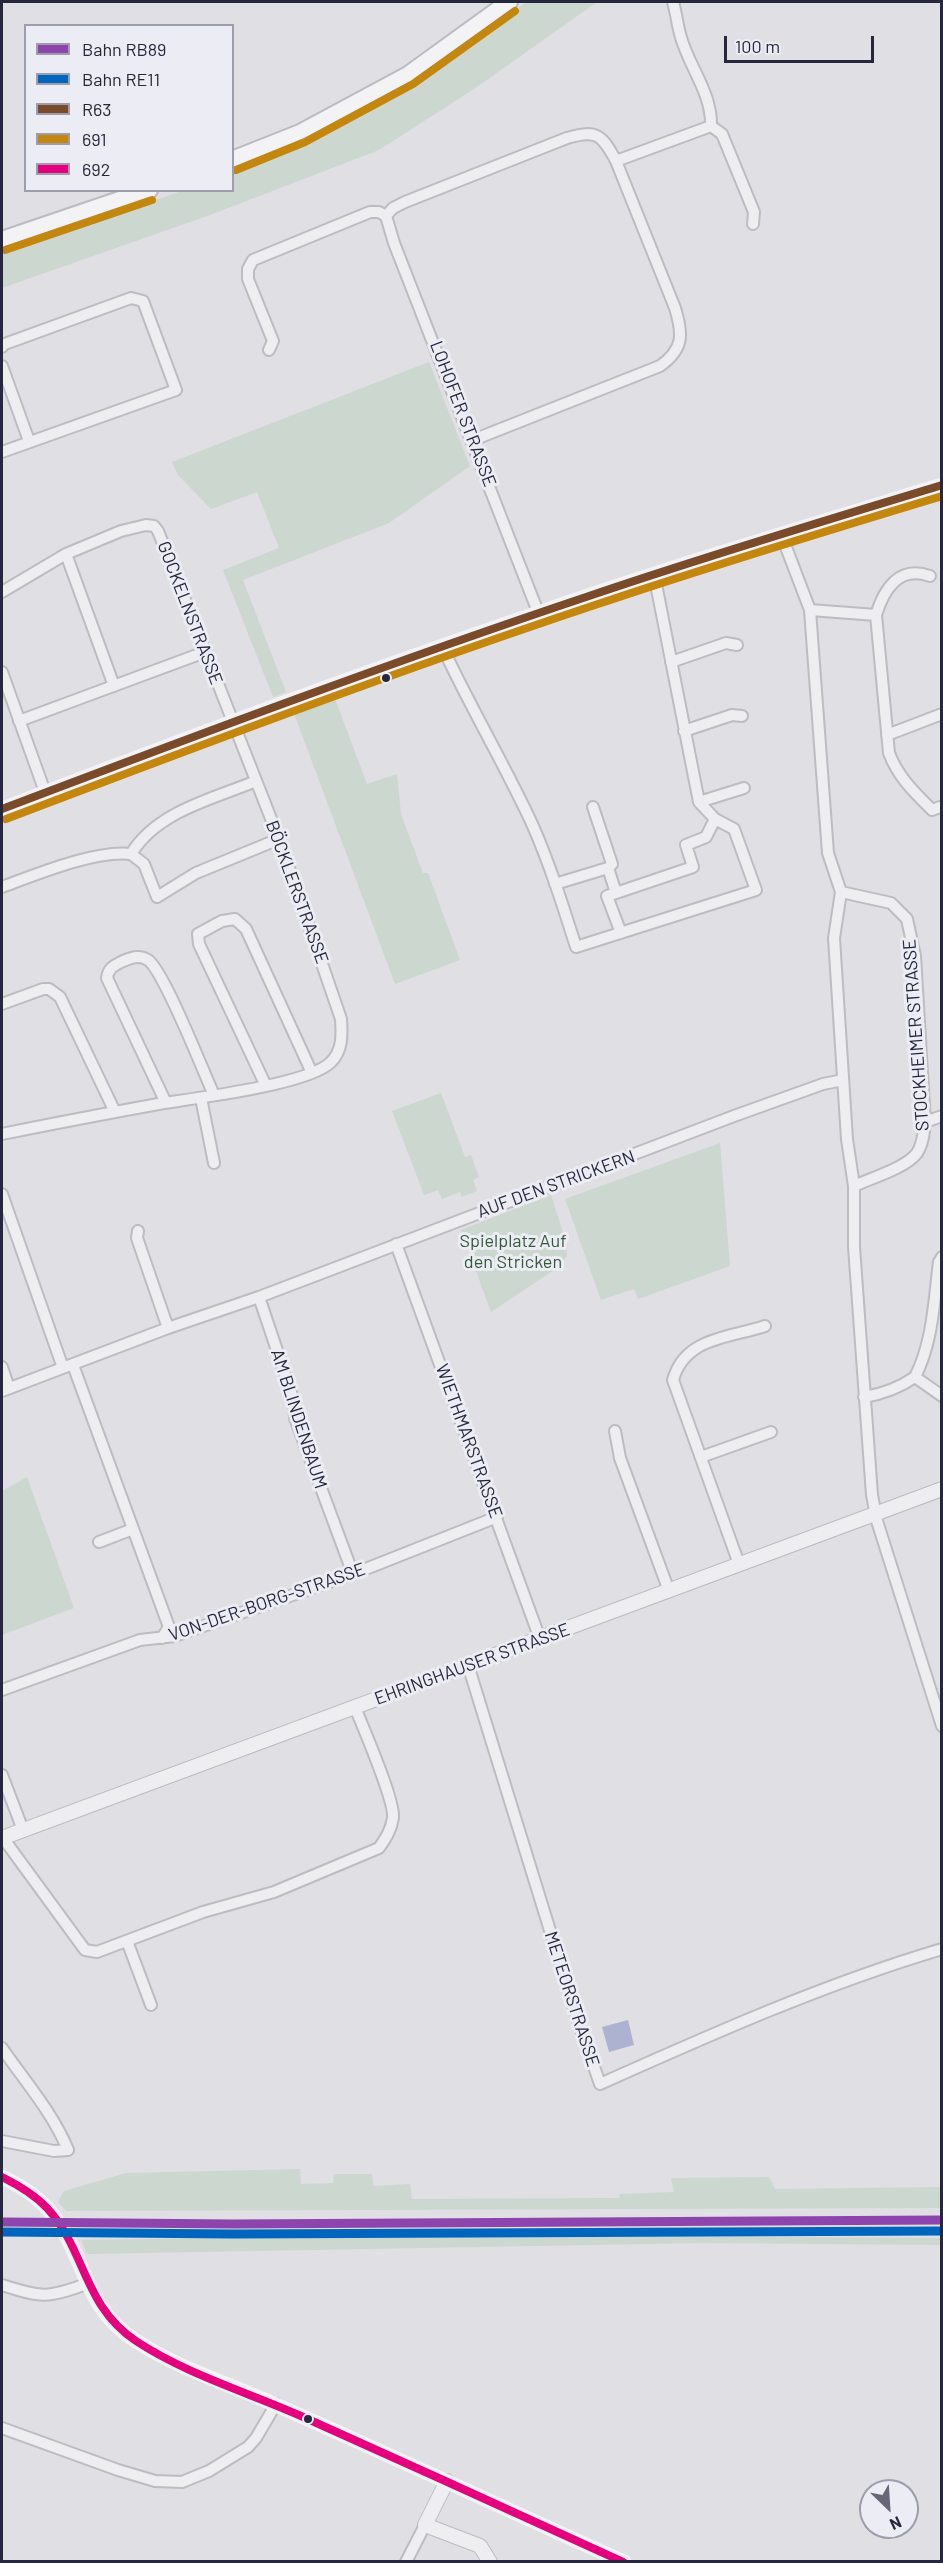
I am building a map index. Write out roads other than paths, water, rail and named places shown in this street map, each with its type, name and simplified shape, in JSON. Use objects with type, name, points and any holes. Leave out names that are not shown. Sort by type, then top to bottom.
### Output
[{"type":"main road","points":[[234,159],[300,133],[408,75],[509,2]]},
{"type":"main road","points":[[2,240],[142,192]]},
{"type":"main road","points":[[2,809],[538,612],[942,485]]},
{"type":"main road","points":[[2,2177],[26,2190],[43,2205],[61,2227],[86,2284],[106,2315],[134,2341],[167,2358],[276,2404],[624,2562]]},
{"type":"street","points":[[673,2],[680,34],[705,91],[711,114],[711,126]]},
{"type":"street","points":[[616,161],[711,126]]},
{"type":"street","points":[[711,126],[722,134],[754,212],[753,224]]},
{"type":"street","points":[[268,351],[273,341],[248,279],[248,269],[253,260],[370,213],[379,212],[386,216],[393,208],[405,202],[583,133],[596,134],[607,144],[616,161],[681,327],[680,342],[675,352],[660,366],[473,440]]},
{"type":"street","name":"LOHOFER STRASSE","points":[[386,216],[394,243],[473,440],[538,612]]},
{"type":"street","points":[[2,347],[131,298],[143,301],[176,390],[2,452]]},
{"type":"street","points":[[2,366],[29,441]]},
{"type":"street","name":"GOCKELNSTRASSE","points":[[2,592],[66,554],[134,527],[154,526],[165,548],[233,723]]},
{"type":"street","points":[[781,534],[810,610],[828,853],[841,892],[834,938],[843,1080],[854,1186],[854,1237],[864,1397],[876,1514],[942,1726]]},
{"type":"street","points":[[66,554],[114,686]]},
{"type":"street","points":[[930,576],[919,572],[902,577],[889,586],[882,595],[876,615],[889,753],[895,770],[906,784],[932,810],[940,807]]},
{"type":"street","points":[[442,646],[468,702],[533,826],[576,947],[756,890],[734,829],[715,819],[699,802],[654,574]]},
{"type":"street","points":[[810,610],[876,615]]},
{"type":"street","points":[[671,662],[726,643],[737,645]]},
{"type":"street","points":[[19,722],[205,652]]},
{"type":"street","points":[[2,672],[45,792]]},
{"type":"street","points":[[887,735],[942,714]]},
{"type":"street","points":[[684,731],[732,715],[742,716]]},
{"type":"street","name":"BÖCKLERSTRASSE","points":[[233,723],[279,839],[341,1019],[340,1049],[331,1062],[312,1073]]},
{"type":"street","points":[[131,854],[140,840],[157,823],[256,781]]},
{"type":"street","points":[[699,802],[744,788]]},
{"type":"street","points":[[555,884],[608,868],[612,864],[593,807]]},
{"type":"street","points":[[621,933],[607,896],[693,867],[686,845],[706,837],[715,819]]},
{"type":"street","points":[[2,887],[99,855],[117,852],[131,854],[144,864],[157,897],[196,873],[279,839]]},
{"type":"street","points":[[608,868],[616,893]]},
{"type":"street","name":"STOCKHEIMER STRASSE","points":[[841,892],[891,903],[907,919],[915,956],[925,1122],[923,1139],[916,1154],[902,1164],[854,1186]]},
{"type":"street","points":[[2,1134],[266,1086],[312,1073],[256,948],[246,929],[236,919],[208,927],[198,934],[199,944],[266,1086]]},
{"type":"street","points":[[166,1103],[107,978],[112,966],[135,957],[147,960],[159,975],[214,1095]]},
{"type":"street","points":[[2,1004],[49,988],[60,997],[115,1112]]},
{"type":"street","name":"AUF DEN STRICKERN","points":[[2,1367],[5,1390],[168,1328],[259,1297],[734,1116],[823,1084],[843,1080]]},
{"type":"street","points":[[201,1098],[214,1163]]},
{"type":"street","points":[[925,1122],[942,1116]]},
{"type":"street","points":[[2,1194],[169,1627],[162,1638]]},
{"type":"street","points":[[138,1231],[137,1239],[168,1328]]},
{"type":"street","name":"WIETHMARSTRASSE","points":[[396,1244],[540,1639]]},
{"type":"street","points":[[864,1397],[879,1395],[915,1377],[923,1361],[929,1336],[939,1262],[942,1257]]},
{"type":"street","name":"AM BLINDENBAUM","points":[[259,1297],[294,1401],[295,1418],[353,1574]]},
{"type":"street","points":[[739,1564],[673,1380],[677,1365],[686,1354],[706,1343],[765,1326]]},
{"type":"street","points":[[915,1377],[942,1396]]},
{"type":"street","points":[[615,1431],[620,1458],[669,1591]]},
{"type":"street","points":[[701,1457],[771,1432]]},
{"type":"street","name":"EHRINGHAUSER STRASSE","points":[[2,1838],[942,1489]]},
{"type":"street","name":"VON-DER-BORG-STRASSE","points":[[2,1690],[140,1640],[175,1636],[353,1574],[497,1517]]},
{"type":"street","points":[[99,1542],[133,1529]]},
{"type":"street","name":"METEORSTRASSE","points":[[468,1665],[577,2018],[600,2084],[751,2018],[885,1966],[942,1949]]},
{"type":"street","points":[[2,1838],[85,1950],[97,1952],[203,1912],[274,1892],[379,1848],[388,1835],[393,1816],[389,1798],[355,1707]]},
{"type":"street","points":[[2,1775],[23,1830]]},
{"type":"street","points":[[127,1941],[151,2005]]},
{"type":"street","points":[[2,2048],[63,2138],[68,2150],[54,2151],[2,2141]]},
{"type":"street","points":[[2,2285],[29,2294],[46,2296],[60,2294],[86,2284]]},
{"type":"street","points":[[2,2428],[118,2470],[155,2481],[182,2482],[208,2471],[248,2447],[276,2404]]},
{"type":"street","points":[[406,2562],[447,2481]]},
{"type":"street","points":[[425,2525],[480,2546],[490,2562]]},
{"type":"water","points":[[628,2020],[634,2045],[609,2052],[602,2027]]},
{"type":"rail line","name":"RB89","points":[[2,2222],[233,2224],[942,2220]]},
{"type":"rail line","name":"RE11","points":[[2,2232],[233,2234],[942,2231]]},
{"type":"park label","name":"Spielplatz Auf den Stricken","points":[[513,1251]]}]
